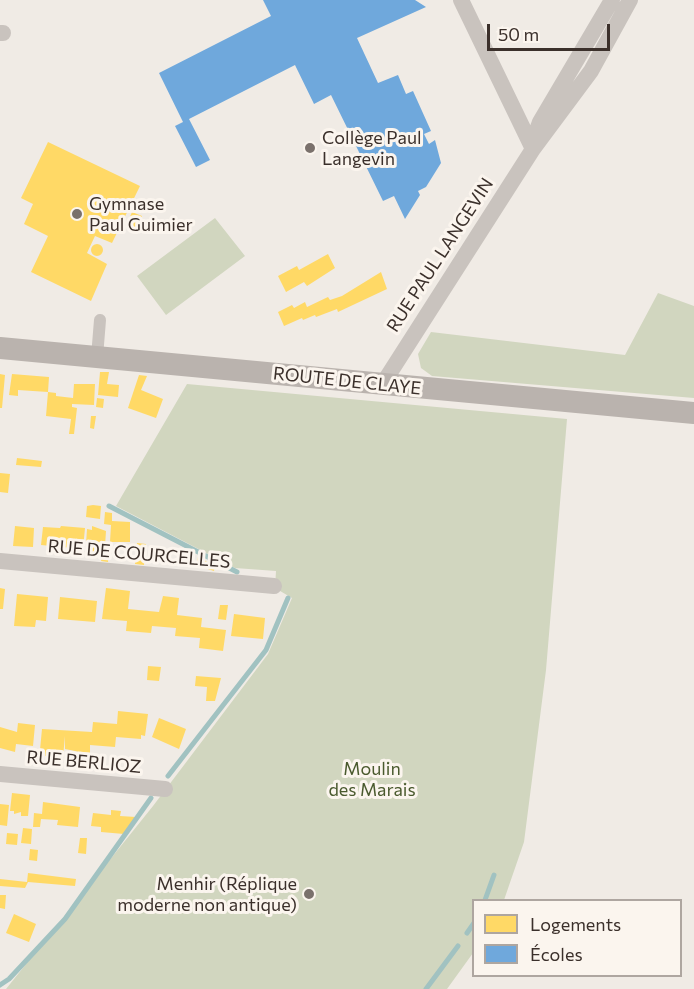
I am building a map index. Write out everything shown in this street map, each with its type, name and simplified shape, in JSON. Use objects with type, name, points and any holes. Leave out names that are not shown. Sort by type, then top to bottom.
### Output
[{"type":"main road","name":"ROUTE DE CLAYE","points":[[0,348],[694,412]]},
{"type":"street","points":[[461,0],[533,149]]},
{"type":"street","name":"RUE PAUL LANGEVIN","points":[[533,149],[540,122],[612,0]]},
{"type":"street","name":"RUE PAUL LANGEVIN","points":[[382,385],[533,149],[591,71],[630,0]]},
{"type":"street","points":[[97,357],[100,320]]},
{"type":"street","name":"RUE DE COURCELLES","points":[[0,561],[274,586]]},
{"type":"street","name":"RUE BERLIOZ","points":[[0,774],[165,789]]},
{"type":"green space","points":[[215,218],[245,256],[166,315],[137,276]]},
{"type":"green space","points":[[658,293],[694,306],[694,398],[432,376],[421,368],[418,354],[431,332],[625,355]]},
{"type":"green space","name":"Moulin des Marais","points":[[187,384],[567,419],[546,670],[524,842],[504,899],[472,899],[472,954],[447,989],[6,989],[153,806],[268,654],[292,598],[275,588],[276,571],[235,568],[116,506]]},
{"type":"building: Logements","name":"Gymnase Paul Guimier","points":[[48,142],[140,186],[112,243],[95,236],[87,253],[107,264],[91,301],[31,272],[48,236],[24,224],[33,204],[21,198]]},
{"type":"building: Logements","points":[[132,212],[142,216],[135,230],[126,226]]},
{"type":"building: Logements","points":[[97,244],[103,250],[97,256],[91,250]]},
{"type":"building: Logements","points":[[328,254],[335,268],[307,286],[304,282],[286,292],[278,276],[297,266],[299,270]]},
{"type":"building: Logements","points":[[381,272],[387,289],[338,312],[337,309],[316,317],[315,315],[303,320],[302,318],[284,326],[278,312],[292,305],[294,308],[305,302],[307,307],[328,297],[330,300],[342,296]]},
{"type":"building: Logements","points":[[100,372],[109,372],[107,384],[119,385],[118,397],[98,395]]},
{"type":"building: Logements","points":[[0,374],[5,375],[2,408],[0,408]]},
{"type":"building: Logements","points":[[12,374],[49,377],[48,392],[18,390],[18,396],[9,395]]},
{"type":"building: Logements","points":[[139,375],[147,376],[141,390],[163,399],[156,418],[128,408]]},
{"type":"building: Logements","points":[[74,384],[95,384],[94,405],[72,404],[72,407],[77,408],[74,434],[69,434],[71,419],[46,416],[48,392],[56,393],[56,396],[73,398]]},
{"type":"building: Logements","points":[[97,398],[104,399],[103,408],[96,407]]},
{"type":"building: Logements","points":[[91,416],[96,416],[94,429],[90,428]]},
{"type":"building: Logements","points":[[17,458],[42,461],[41,467],[16,465]]},
{"type":"building: Logements","points":[[0,473],[10,474],[8,493],[0,492]]},
{"type":"building: Logements","points":[[87,506],[101,506],[100,519],[86,517]]},
{"type":"building: Logements","points":[[105,512],[112,513],[112,521],[130,522],[130,542],[110,542],[111,525],[104,524]]},
{"type":"building: Logements","points":[[15,526],[34,528],[33,547],[13,546]]},
{"type":"building: Logements","points":[[61,526],[85,528],[83,549],[41,545],[43,527],[60,528]]},
{"type":"building: Logements","points":[[92,526],[106,531],[105,546],[100,545],[100,554],[89,553],[90,544],[86,544],[87,529],[92,530]]},
{"type":"building: Logements","points":[[137,543],[146,544],[144,565],[135,564]]},
{"type":"building: Logements","points":[[104,549],[109,550],[108,562],[101,561]]},
{"type":"building: Logements","points":[[198,557],[215,566],[214,571],[196,565]]},
{"type":"building: Logements","points":[[0,588],[5,589],[3,609],[0,609]]},
{"type":"building: Logements","points":[[106,588],[130,591],[128,609],[159,612],[163,596],[179,598],[177,615],[202,618],[201,627],[226,630],[223,651],[199,648],[200,638],[175,636],[176,628],[152,626],[151,633],[126,631],[127,621],[102,619]]},
{"type":"building: Logements","points":[[17,594],[48,597],[46,621],[36,620],[35,627],[14,626]]},
{"type":"building: Logements","points":[[60,597],[97,601],[95,622],[58,619]]},
{"type":"building: Logements","points":[[220,605],[228,605],[226,620],[218,619]]},
{"type":"building: Logements","points":[[234,614],[265,618],[263,639],[231,636]]},
{"type":"building: Logements","points":[[148,666],[161,667],[159,681],[147,680]]},
{"type":"building: Logements","points":[[196,676],[221,678],[215,701],[206,701],[207,687],[195,686]]},
{"type":"building: Logements","points":[[118,711],[148,714],[145,736],[141,735],[141,739],[116,737],[115,747],[90,745],[90,754],[65,749],[65,736],[63,757],[45,756],[45,750],[40,750],[42,729],[92,732],[93,722],[117,724]]},
{"type":"building: Logements","points":[[159,718],[186,729],[179,749],[152,737]]},
{"type":"building: Logements","points":[[18,723],[35,725],[33,746],[16,744],[15,752],[0,748],[0,727],[17,732]]},
{"type":"building: Logements","points":[[12,793],[30,795],[28,816],[21,816],[21,812],[14,814],[14,811],[10,811]]},
{"type":"building: Logements","points":[[43,802],[80,807],[78,827],[57,825],[58,820],[41,819],[40,827],[33,827],[34,813],[42,814]]},
{"type":"building: Logements","points":[[0,804],[9,805],[7,826],[0,825]]},
{"type":"building: Logements","points":[[111,810],[121,811],[120,816],[136,817],[124,834],[101,832],[101,827],[91,826],[93,813],[111,815]]},
{"type":"building: Logements","points":[[23,828],[32,829],[31,844],[21,843]]},
{"type":"building: Logements","points":[[7,833],[18,834],[17,845],[6,844]]},
{"type":"building: Logements","points":[[80,838],[87,838],[86,854],[78,853]]},
{"type":"building: Logements","points":[[30,849],[38,850],[37,861],[29,860]]},
{"type":"building: Logements","points":[[28,873],[76,879],[75,886],[28,882],[25,888],[0,886],[0,879],[27,882]]},
{"type":"building: Logements","points":[[0,895],[6,895],[5,909],[0,908]]},
{"type":"building: Logements","points":[[14,914],[36,924],[29,942],[6,933]]},
{"type":"building: Écoles","points":[[263,0],[415,0],[426,7],[357,38],[378,83],[398,75],[406,94],[413,91],[431,131],[424,134],[429,144],[435,140],[441,163],[426,187],[418,191],[420,195],[405,219],[394,196],[383,201],[331,95],[314,104],[295,65],[189,119],[210,160],[196,167],[175,126],[183,122],[159,73],[271,16]]},
{"type":"waterway","points":[[109,506],[237,572]]},
{"type":"waterway","points":[[168,776],[266,650],[288,598]]},
{"type":"waterway","points":[[0,985],[9,979],[65,919],[151,798]]},
{"type":"waterway","points":[[485,899],[494,875]]},
{"type":"waterway","points":[[467,933],[472,926]]},
{"type":"waterway","points":[[426,989],[458,946]]},
{"type":"place","name":"Collège Paul Langevin","points":[[310,148]]},
{"type":"place","name":"Gymnase Paul Guimier","points":[[77,214]]},
{"type":"place","name":"Menhir (Réplique moderne non antique)","points":[[309,894]]}]
